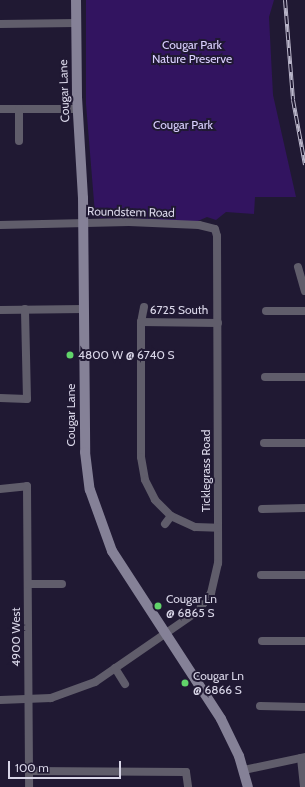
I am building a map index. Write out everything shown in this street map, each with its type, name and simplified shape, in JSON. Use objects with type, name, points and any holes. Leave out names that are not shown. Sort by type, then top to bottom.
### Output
[{"type":"main road","name":"Cougar Lane","points":[[76,0],[77,109],[83,223],[85,452],[92,502],[112,551],[221,719],[244,770],[248,787]]},
{"type":"street","points":[[0,24],[76,23]]},
{"type":"street","points":[[0,109],[77,109]]},
{"type":"street","points":[[19,109],[19,140]]},
{"type":"street","name":"Roundstem Road","points":[[0,225],[129,222],[213,227]]},
{"type":"street","name":"Ticklegrass Road","points":[[0,700],[28,700],[70,694],[115,668],[166,635],[198,612],[211,593],[218,571],[217,236],[213,227]]},
{"type":"street","points":[[298,267],[305,290]]},
{"type":"street","points":[[144,307],[141,322],[143,473],[151,494],[171,516],[196,527],[218,528]]},
{"type":"street","points":[[0,310],[84,310]]},
{"type":"street","points":[[0,398],[27,399],[25,310]]},
{"type":"street","points":[[266,311],[305,311]]},
{"type":"street","name":"6725 South","points":[[141,322],[218,322]]},
{"type":"street","points":[[265,377],[305,377]]},
{"type":"street","points":[[264,443],[305,443]]},
{"type":"street","name":"4900 West","points":[[0,489],[27,486],[29,787]]},
{"type":"street","points":[[262,509],[305,508]]},
{"type":"street","points":[[164,524],[171,516]]},
{"type":"street","points":[[261,574],[305,575]]},
{"type":"street","points":[[28,584],[62,584]]},
{"type":"street","points":[[262,641],[305,641]]},
{"type":"street","points":[[115,668],[125,684]]},
{"type":"street","points":[[260,706],[305,707]]},
{"type":"street","points":[[244,770],[303,757],[304,787]]},
{"type":"street","points":[[29,771],[186,772],[188,787]]},
{"type":"green space","name":"Cougar Park","points":[[86,0],[274,0],[269,17],[273,95],[296,197],[255,197],[254,214],[226,212],[216,220],[207,217],[198,221],[153,221],[101,218],[95,214],[86,104]]},
{"type":"railway","points":[[285,0],[293,100],[305,165]]},
{"type":"place","name":"4800 W @ 6740 S","points":[[70,355]]},
{"type":"place","name":"Cougar Ln @ 6865 S","points":[[158,606]]},
{"type":"place","name":"Cougar Ln @ 6866 S","points":[[185,683]]},
{"type":"park label","name":"Cougar Park Nature Preserve","points":[[192,52]]}]
